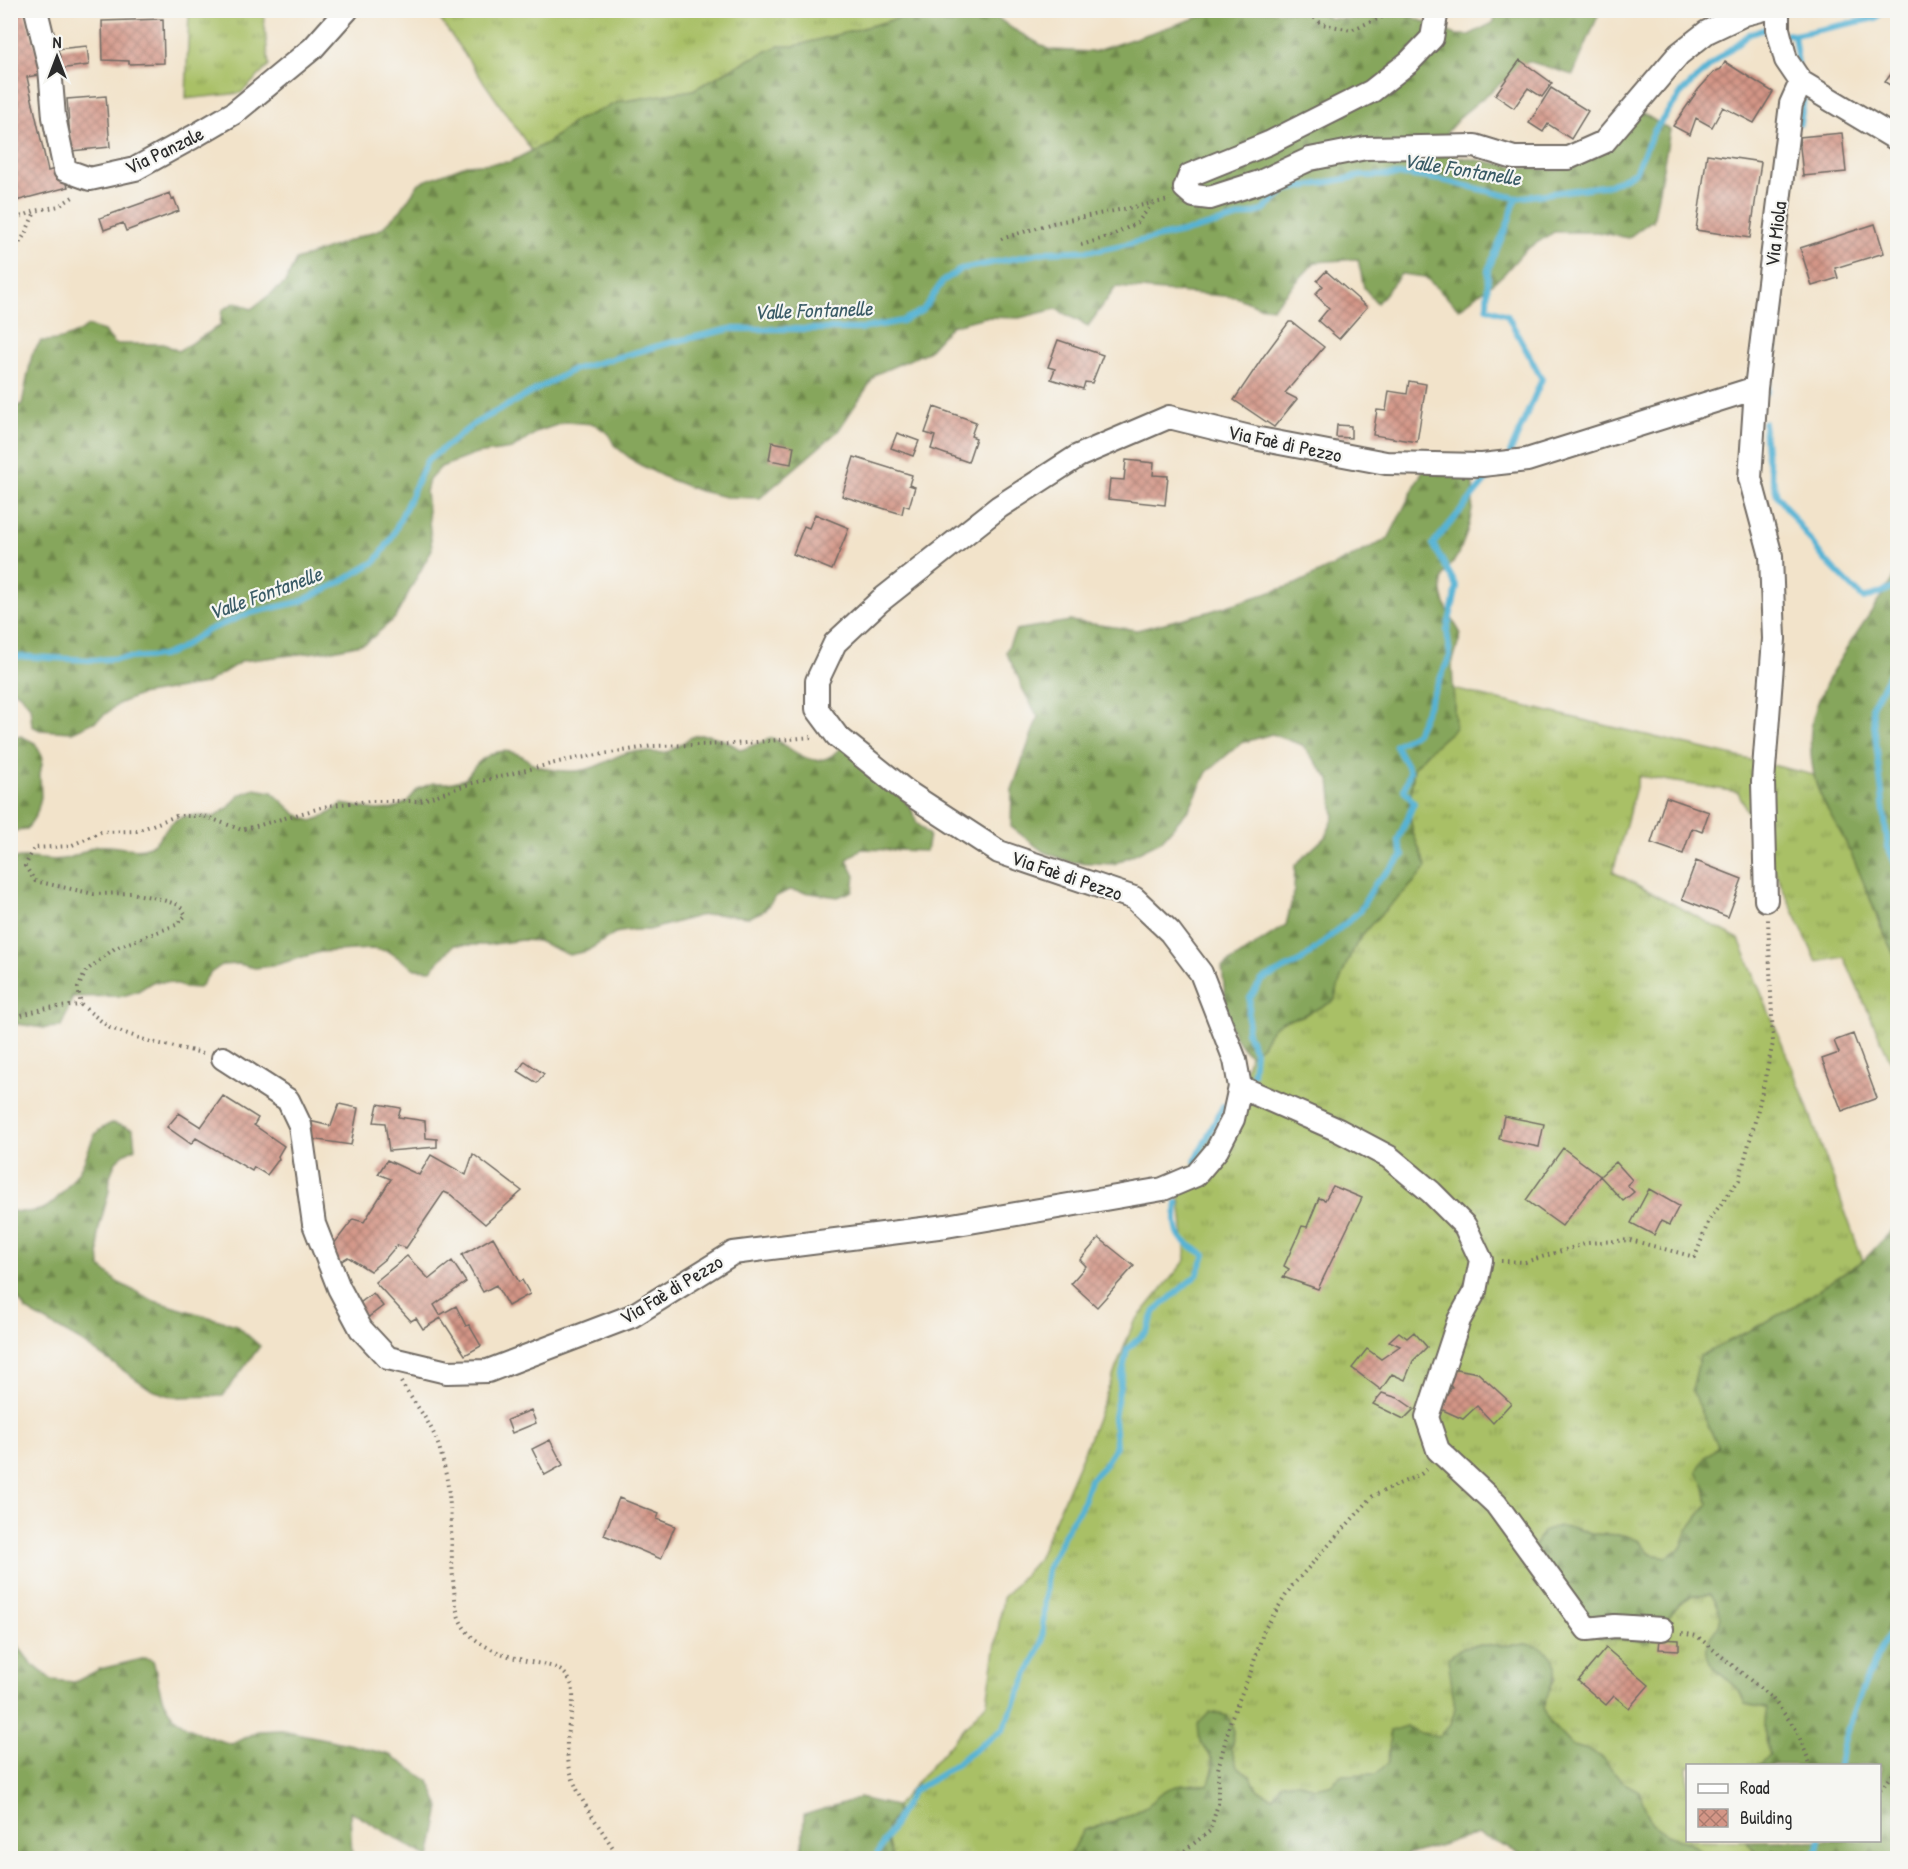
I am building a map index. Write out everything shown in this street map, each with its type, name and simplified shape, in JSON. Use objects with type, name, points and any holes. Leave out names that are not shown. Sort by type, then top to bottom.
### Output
[{"type":"street","points":[[36,10],[50,68],[54,117],[66,170],[90,179]]},
{"type":"street","name":"Via Panzale","points":[[90,179],[135,169],[234,112],[313,48],[347,10]]},
{"type":"street","points":[[1437,10],[1432,38],[1409,62],[1382,84],[1269,144],[1190,175],[1185,188],[1194,196],[1210,198],[1260,182],[1310,159],[1366,148],[1475,146],[1514,158],[1568,158],[1604,142],[1679,54],[1707,32],[1745,14],[1761,10]]},
{"type":"street","points":[[1778,10],[1778,29],[1786,60],[1801,82],[1898,140]]},
{"type":"street","name":"Via Miola","points":[[1766,900],[1763,782],[1774,639],[1771,556],[1750,478],[1756,388],[1791,104],[1801,82]]},
{"type":"street","name":"Via Faè di Pezzo","points":[[388,1358],[447,1372],[488,1371],[633,1316],[733,1252],[946,1226],[1163,1189],[1197,1175],[1216,1150],[1233,1119],[1240,1087],[1235,1060],[1201,973],[1170,932],[1134,898],[999,852],[907,792],[837,736],[817,710],[816,681],[835,643],[880,601],[999,507],[1078,456],[1168,417],[1254,438],[1386,463],[1482,465],[1527,460],[1756,388]]},
{"type":"street","points":[[223,1058],[288,1100],[300,1125],[314,1224],[339,1288],[361,1329],[388,1358]]},
{"type":"street","points":[[1240,1087],[1338,1130],[1389,1157],[1431,1192],[1465,1226],[1481,1260],[1475,1291],[1459,1320],[1427,1416],[1438,1450],[1496,1504],[1587,1629],[1615,1626],[1662,1629]]},
{"type":"path","points":[[1305,10],[1322,24],[1351,30],[1399,10]]},
{"type":"path","points":[[10,221],[35,211],[59,207],[76,195],[90,179]]},
{"type":"path","points":[[1000,239],[1053,223],[1194,196]]},
{"type":"path","points":[[1081,245],[1111,236],[1137,223],[1153,203]]},
{"type":"path","points":[[10,258],[25,234],[35,211]]},
{"type":"path","points":[[223,1058],[151,1042],[110,1028],[81,1005],[78,988],[86,971],[115,948],[176,925],[186,915],[179,905],[156,898],[130,893],[94,894],[35,881],[25,866],[34,848],[70,846],[101,832],[137,831],[176,816],[204,816],[242,830],[331,805],[369,801],[420,801],[470,784],[567,760],[653,746],[735,744],[837,736]]},
{"type":"path","points":[[1481,1260],[1525,1262],[1588,1243],[1630,1240],[1695,1257],[1708,1220],[1739,1180],[1773,1043],[1766,900]]},
{"type":"path","points":[[10,1018],[47,1008],[81,1005]]},
{"type":"path","points":[[388,1358],[434,1433],[441,1457],[447,1480],[455,1600],[461,1623],[472,1636],[494,1650],[521,1660],[552,1667],[566,1675],[572,1688],[573,1708],[566,1739],[569,1767],[579,1797],[619,1858]]},
{"type":"path","points":[[1175,1858],[1210,1832],[1218,1804],[1218,1769],[1231,1719],[1251,1671],[1264,1630],[1291,1587],[1373,1496],[1421,1474],[1443,1455]]},
{"type":"path","points":[[1662,1629],[1697,1636],[1772,1698],[1796,1729],[1810,1764]]},
{"type":"path","points":[[1881,1788],[1898,1767]]},
{"type":"green space","points":[[445,10],[912,11],[896,19],[795,46],[778,46],[693,90],[619,102],[575,121],[547,143],[532,151],[437,15]]},
{"type":"green space","points":[[189,11],[263,11],[269,66],[241,93],[186,99]]},
{"type":"green space","points":[[912,11],[988,11],[1013,29],[1050,50],[1093,52],[1217,11],[1317,11],[1329,18],[1352,19],[1398,11],[1456,35],[1469,35],[1493,23],[1499,11],[1600,11],[1573,75],[1528,61],[1462,115],[1447,132],[1448,155],[1523,168],[1559,170],[1639,111],[1670,130],[1653,222],[1651,221],[1628,238],[1597,232],[1554,232],[1525,250],[1503,275],[1459,309],[1425,277],[1401,274],[1377,303],[1364,288],[1358,259],[1315,262],[1272,308],[1258,306],[1236,297],[1116,287],[1088,326],[1056,309],[1019,318],[985,317],[951,326],[927,352],[876,374],[838,431],[760,498],[726,497],[700,491],[666,478],[635,462],[614,445],[609,434],[594,424],[566,422],[539,431],[512,449],[476,454],[441,467],[429,480],[426,492],[432,549],[395,618],[366,643],[333,650],[242,661],[205,684],[140,695],[120,703],[96,721],[72,732],[40,730],[32,726],[30,706],[19,693],[11,689],[10,411],[22,404],[32,354],[41,341],[66,338],[88,326],[104,331],[115,344],[164,344],[178,351],[220,326],[222,310],[236,302],[251,309],[285,283],[296,260],[381,229],[401,210],[419,183],[466,165],[510,162],[547,143],[575,121],[619,102],[693,90],[778,46],[795,46],[896,19]]},
{"type":"green space","points":[[1468,463],[1473,487],[1472,511],[1466,536],[1456,558],[1444,574],[1442,585],[1446,607],[1461,634],[1452,664],[1455,728],[1414,767],[1409,811],[1413,833],[1426,867],[1361,937],[1347,964],[1334,1001],[1302,1016],[1283,1021],[1272,1028],[1262,1045],[1250,1055],[1241,1047],[1231,1027],[1222,967],[1286,925],[1294,892],[1295,865],[1326,836],[1334,816],[1330,780],[1302,745],[1272,734],[1241,743],[1207,772],[1189,809],[1161,841],[1114,864],[1070,862],[1044,852],[1011,827],[1012,790],[1038,717],[1006,652],[1016,630],[1070,621],[1137,630],[1208,612],[1296,584],[1388,539],[1423,470]]},
{"type":"green space","points":[[1897,571],[1897,961],[1848,847],[1820,794],[1813,770],[1810,743],[1813,718],[1828,681]]},
{"type":"green space","points":[[1453,689],[1814,775],[1817,787],[1842,834],[1897,961],[1897,1076],[1844,957],[1817,962],[1738,792],[1639,776],[1613,872],[1739,939],[1801,1090],[1863,1261],[1785,1312],[1718,1447],[1705,1457],[1705,1487],[1708,1503],[1688,1530],[1681,1548],[1667,1557],[1650,1554],[1639,1541],[1624,1535],[1590,1534],[1574,1528],[1649,1642],[1680,1603],[1693,1595],[1711,1594],[1718,1606],[1721,1620],[1711,1637],[1713,1668],[1738,1689],[1745,1704],[1767,1708],[1765,1740],[1770,1756],[1760,1764],[1686,1764],[1686,1842],[1748,1842],[1757,1854],[1757,1858],[1708,1858],[1695,1846],[1665,1833],[1651,1823],[1639,1791],[1624,1783],[1602,1758],[1588,1750],[1572,1746],[1550,1723],[1543,1708],[1556,1677],[1526,1644],[1471,1646],[1454,1653],[1449,1658],[1455,1708],[1451,1725],[1438,1736],[1420,1733],[1406,1726],[1388,1763],[1376,1774],[1343,1775],[1330,1785],[1314,1788],[1299,1782],[1273,1797],[1258,1790],[1250,1776],[1237,1766],[1231,1749],[1234,1732],[1200,1742],[1213,1762],[1213,1772],[1208,1785],[1192,1784],[1159,1795],[1148,1806],[1117,1822],[1084,1830],[1070,1858],[892,1858],[887,1827],[897,1814],[896,1806],[987,1702],[1003,1598],[1038,1559],[1086,1447],[1133,1324],[1186,1260],[1179,1185],[1234,1104],[1250,1055],[1262,1045],[1271,1028],[1333,1001],[1347,964],[1361,937],[1426,867],[1413,833],[1409,812],[1414,767],[1455,728]]},
{"type":"green space","points":[[855,734],[868,744],[882,774],[911,808],[917,823],[929,835],[926,851],[861,849],[847,860],[855,876],[853,891],[838,897],[789,890],[775,897],[764,911],[749,917],[714,914],[698,916],[649,930],[615,933],[587,951],[569,955],[538,941],[521,940],[487,945],[454,945],[431,970],[415,969],[388,951],[371,949],[320,952],[272,966],[255,968],[239,964],[222,965],[209,974],[199,988],[183,987],[168,982],[152,982],[138,991],[123,996],[73,997],[61,1027],[44,1028],[11,1023],[10,856],[13,859],[57,860],[73,857],[97,846],[144,848],[155,842],[176,820],[190,816],[214,817],[229,807],[239,795],[255,789],[272,792],[296,814],[312,821],[327,815],[342,804],[376,810],[393,809],[407,802],[418,789],[433,783],[449,783],[465,779],[476,765],[496,752],[513,752],[545,768],[577,771],[595,767],[629,752],[666,752],[694,736],[706,735],[725,740],[741,750],[772,738],[800,755],[815,760],[831,756]]},
{"type":"green space","points":[[21,736],[35,743],[43,758],[40,774],[41,797],[37,813],[27,829],[11,832],[11,739]]},
{"type":"green space","points":[[112,1123],[133,1129],[135,1148],[116,1161],[110,1176],[109,1191],[98,1232],[100,1266],[117,1282],[154,1301],[236,1325],[260,1346],[223,1396],[174,1397],[152,1390],[80,1341],[26,1310],[11,1289],[11,1211],[39,1210],[54,1201],[78,1172],[96,1133]]},
{"type":"green space","points":[[1897,1225],[1897,1858],[1757,1858],[1757,1854],[1748,1842],[1881,1842],[1881,1764],[1760,1764],[1770,1756],[1765,1732],[1767,1708],[1745,1704],[1738,1690],[1714,1668],[1708,1659],[1707,1644],[1720,1622],[1718,1606],[1711,1594],[1693,1595],[1680,1603],[1649,1642],[1600,1638],[1534,1546],[1543,1532],[1558,1527],[1574,1528],[1590,1534],[1624,1535],[1639,1541],[1650,1554],[1667,1557],[1681,1548],[1688,1530],[1708,1503],[1705,1487],[1697,1471],[1705,1457],[1718,1447],[1692,1390],[1700,1356],[1785,1312],[1863,1261]]},
{"type":"green space","points":[[11,1637],[31,1663],[52,1680],[75,1682],[100,1669],[146,1658],[153,1660],[160,1692],[176,1719],[212,1738],[232,1744],[258,1731],[282,1730],[390,1755],[429,1781],[440,1807],[430,1858],[350,1811],[352,1858],[11,1858]]},
{"type":"green space","points":[[1526,1644],[1549,1653],[1554,1660],[1554,1677],[1543,1708],[1550,1723],[1572,1746],[1588,1750],[1602,1758],[1624,1783],[1639,1791],[1651,1823],[1665,1833],[1695,1846],[1708,1858],[1523,1858],[1521,1854],[1478,1834],[1397,1858],[1070,1858],[1084,1830],[1131,1815],[1147,1806],[1165,1790],[1177,1786],[1208,1785],[1214,1770],[1210,1754],[1200,1742],[1198,1724],[1210,1712],[1228,1716],[1234,1732],[1231,1749],[1237,1766],[1250,1776],[1258,1790],[1273,1797],[1282,1783],[1299,1782],[1314,1788],[1330,1785],[1343,1775],[1376,1774],[1388,1763],[1390,1731],[1406,1726],[1420,1733],[1438,1736],[1451,1725],[1455,1708],[1448,1658],[1464,1647]]},
{"type":"green space","points":[[859,1798],[896,1806],[897,1814],[887,1827],[892,1858],[802,1858],[804,1815]]},
{"type":"building","points":[[10,10],[24,10],[44,74],[27,77],[48,171],[62,167],[68,187],[12,202]]},
{"type":"building","points":[[163,19],[164,63],[129,64],[129,61],[103,60],[102,21]]},
{"type":"building","points":[[87,46],[89,65],[59,69],[57,49]]},
{"type":"building","points":[[1520,60],[1552,83],[1542,97],[1528,88],[1514,108],[1495,95]]},
{"type":"building","points":[[1725,62],[1773,92],[1754,123],[1723,107],[1712,127],[1696,118],[1690,135],[1673,126],[1698,90],[1714,72],[1721,69]]},
{"type":"building","points":[[1898,65],[1898,90],[1885,82]]},
{"type":"building","points":[[1551,88],[1588,111],[1571,139],[1548,124],[1543,132],[1529,123]]},
{"type":"building","points":[[106,96],[110,147],[71,151],[67,99]]},
{"type":"building","points":[[1842,133],[1846,172],[1803,176],[1799,137]]},
{"type":"building","points":[[1707,154],[1761,162],[1750,238],[1696,230]]},
{"type":"building","points":[[170,193],[179,211],[126,231],[123,223],[104,230],[100,218]]},
{"type":"building","points":[[1875,224],[1884,253],[1835,268],[1838,278],[1812,286],[1800,248]]},
{"type":"building","points":[[1326,271],[1367,307],[1339,339],[1318,321],[1329,308],[1315,294],[1323,286],[1317,281]]},
{"type":"building","points":[[1289,322],[1324,347],[1285,393],[1297,399],[1274,427],[1234,400]]},
{"type":"building","points":[[1058,340],[1103,355],[1092,383],[1085,382],[1083,389],[1051,379],[1055,369],[1048,367]]},
{"type":"building","points":[[1409,381],[1426,384],[1417,442],[1373,435],[1377,410],[1386,411],[1389,391],[1407,394]]},
{"type":"building","points":[[934,407],[976,422],[971,436],[976,438],[968,462],[931,449],[935,436],[925,433]]},
{"type":"building","points":[[1337,425],[1351,426],[1351,438],[1336,437]]},
{"type":"building","points":[[897,433],[919,441],[913,456],[891,448]]},
{"type":"building","points":[[772,442],[794,446],[791,464],[769,460]]},
{"type":"building","points":[[854,457],[912,475],[909,485],[915,487],[909,507],[904,505],[902,514],[842,496]]},
{"type":"building","points":[[1126,460],[1154,463],[1153,475],[1168,476],[1165,505],[1108,499],[1110,479],[1124,480]]},
{"type":"building","points":[[815,514],[849,528],[832,570],[793,554],[804,526],[809,528]]},
{"type":"building","points":[[1666,797],[1709,812],[1702,832],[1692,828],[1683,854],[1651,843]]},
{"type":"building","points":[[1696,861],[1742,879],[1728,917],[1682,899]]},
{"type":"building","points":[[1853,1034],[1877,1098],[1842,1111],[1822,1059],[1839,1053],[1834,1041]]},
{"type":"building","points":[[525,1061],[544,1074],[537,1083],[518,1071]]},
{"type":"building","points":[[223,1096],[258,1118],[254,1125],[284,1146],[278,1156],[279,1159],[267,1175],[254,1167],[252,1171],[196,1138],[191,1144],[167,1127],[179,1113],[201,1127]]},
{"type":"building","points":[[339,1104],[358,1108],[351,1145],[304,1138],[309,1121],[331,1126]]},
{"type":"building","points":[[378,1104],[401,1108],[398,1117],[425,1121],[426,1138],[437,1139],[437,1147],[389,1151],[385,1123],[374,1122]]},
{"type":"building","points":[[1504,1116],[1544,1124],[1539,1147],[1499,1139]]},
{"type":"building","points":[[1563,1148],[1600,1176],[1562,1226],[1526,1200]]},
{"type":"building","points":[[473,1154],[522,1191],[485,1224],[451,1195],[444,1192],[406,1248],[397,1245],[370,1271],[348,1257],[335,1265],[327,1253],[353,1219],[364,1222],[391,1179],[378,1174],[387,1160],[419,1175],[431,1155],[466,1175]]},
{"type":"building","points":[[1616,1162],[1632,1180],[1627,1185],[1634,1192],[1623,1201],[1600,1176]]},
{"type":"building","points":[[1333,1186],[1362,1198],[1318,1289],[1283,1277],[1289,1269],[1284,1266],[1302,1226],[1307,1227],[1319,1198],[1325,1200]]},
{"type":"building","points":[[1649,1189],[1679,1206],[1669,1225],[1661,1221],[1654,1235],[1631,1223]]},
{"type":"building","points":[[493,1237],[519,1282],[522,1280],[530,1294],[508,1306],[496,1285],[483,1292],[462,1255]]},
{"type":"building","points":[[1099,1238],[1134,1266],[1097,1307],[1071,1283],[1086,1266],[1080,1260]]},
{"type":"building","points":[[407,1256],[429,1279],[452,1261],[466,1282],[434,1305],[440,1315],[456,1306],[466,1326],[469,1325],[481,1346],[465,1355],[441,1318],[423,1329],[416,1318],[411,1321],[375,1282]]},
{"type":"building","points":[[373,1293],[383,1306],[366,1319],[356,1306]]},
{"type":"building","points":[[1399,1332],[1407,1338],[1414,1332],[1427,1347],[1413,1361],[1405,1380],[1392,1374],[1381,1390],[1352,1368],[1367,1349],[1381,1359],[1400,1346],[1389,1341]]},
{"type":"building","points":[[1451,1368],[1478,1373],[1511,1403],[1493,1423],[1477,1406],[1463,1419],[1438,1408],[1452,1387],[1443,1382]]},
{"type":"building","points":[[1382,1393],[1398,1398],[1414,1409],[1404,1419],[1373,1404]]},
{"type":"building","points":[[531,1410],[536,1423],[512,1433],[507,1420]]},
{"type":"building","points":[[550,1440],[563,1465],[545,1475],[532,1449]]},
{"type":"building","points":[[619,1498],[659,1514],[657,1519],[675,1526],[661,1559],[604,1535]]},
{"type":"building","points":[[1660,1639],[1679,1640],[1679,1650],[1659,1649]]},
{"type":"building","points":[[1606,1648],[1649,1685],[1629,1708],[1614,1696],[1606,1705],[1578,1681]]},
{"type":"waterway","name":"Valle Fontanelle","points":[[1787,34],[1794,35],[1876,18],[1883,10]]},
{"type":"waterway","name":"Valle Fontanelle","points":[[10,656],[92,660],[162,656],[179,649],[206,631],[250,613],[299,602],[337,584],[376,561],[391,539],[427,461],[474,424],[572,370],[730,329],[860,329],[902,321],[923,310],[943,281],[961,269],[1046,252],[1099,250],[1192,230],[1262,211],[1286,190],[1361,176],[1406,175],[1442,180],[1516,198],[1610,185],[1635,172],[1654,131],[1683,91],[1749,34],[1765,29]]},
{"type":"waterway","points":[[1794,35],[1798,64]]},
{"type":"waterway","points":[[1800,124],[1804,99]]},
{"type":"waterway","points":[[1510,453],[1542,379],[1507,315],[1487,308],[1488,270],[1516,198]]},
{"type":"waterway","points":[[1767,392],[1781,306],[1781,268]]},
{"type":"waterway","points":[[1764,423],[1766,453],[1777,495],[1824,559],[1864,599],[1898,586]]},
{"type":"waterway","points":[[1253,1074],[1255,1051],[1247,1033],[1250,998],[1262,980],[1301,961],[1359,912],[1375,884],[1403,856],[1398,840],[1414,803],[1404,790],[1410,771],[1395,745],[1416,733],[1450,656],[1447,630],[1457,587],[1433,544],[1487,479]]},
{"type":"waterway","points":[[1898,658],[1872,706],[1888,847],[1898,870]]},
{"type":"waterway","points":[[1195,1161],[1223,1106]]},
{"type":"waterway","points":[[875,1858],[912,1792],[943,1773],[1003,1729],[1042,1643],[1047,1569],[1070,1523],[1081,1507],[1090,1480],[1103,1467],[1116,1446],[1114,1417],[1127,1349],[1147,1331],[1155,1311],[1197,1275],[1205,1255],[1188,1244],[1179,1234],[1176,1222],[1177,1202]]},
{"type":"waterway","points":[[1839,1764],[1855,1708],[1898,1616]]},
{"type":"waterway","points":[[1810,1858],[1818,1849],[1820,1842]]}]
